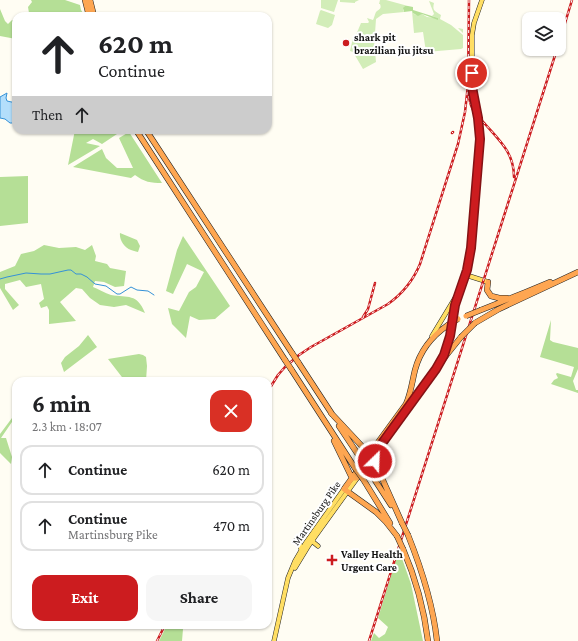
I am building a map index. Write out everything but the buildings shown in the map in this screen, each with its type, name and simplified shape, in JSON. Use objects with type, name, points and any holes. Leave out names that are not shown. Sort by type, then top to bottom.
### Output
[{"type":"highway","points":[[85,0],[88,12]]},
{"type":"highway","points":[[90,0],[93,12]]},
{"type":"highway","points":[[139,134],[356,468],[356,479]]},
{"type":"highway","points":[[149,134],[402,523]]},
{"type":"highway","points":[[488,282],[487,288],[490,295],[502,298],[513,297],[578,268]]},
{"type":"highway","name":"Martinsburg Pike","points":[[346,491],[436,369],[461,337],[475,323],[499,309],[578,272]]},
{"type":"highway","name":"Martinsburg Pike","points":[[378,446],[408,400],[417,364],[423,351],[434,336],[448,324],[458,319],[520,295],[550,281]]},
{"type":"highway","points":[[331,413],[371,456],[375,463],[418,559],[427,586],[434,615],[437,641]]},
{"type":"highway","points":[[323,419],[348,471],[386,516],[397,536],[412,571],[418,590],[425,618],[428,641]]},
{"type":"highway","points":[[364,449],[370,450],[378,446]]},
{"type":"highway","points":[[375,463],[378,446]]},
{"type":"highway","points":[[346,491],[376,512],[397,536]]},
{"type":"main road","points":[[436,369],[448,344],[454,308],[470,261],[480,139],[478,118],[472,87],[473,26],[482,0]]},
{"type":"main road","points":[[466,275],[488,282]]},
{"type":"main road","points":[[423,351],[440,325],[460,289]]},
{"type":"main road","name":"Martinsburg Pike","points":[[274,641],[287,583],[301,549],[356,479]]},
{"type":"main road","name":"Martinsburg Pike","points":[[287,585],[299,560],[346,491]]},
{"type":"main road","points":[[314,538],[313,542],[318,546]]},
{"type":"main road","points":[[295,541],[300,545],[301,549]]},
{"type":"green space","points":[[31,0],[65,0],[80,5],[82,12],[29,12],[28,7],[32,2]]},
{"type":"green space","points":[[321,0],[338,0],[334,12],[321,8]]},
{"type":"green space","points":[[340,0],[359,0],[355,3],[340,2]]},
{"type":"green space","points":[[380,0],[386,0],[408,6],[405,6],[403,10],[404,12],[383,14],[376,19],[374,48],[376,62],[363,69],[353,52],[350,51],[353,38],[356,35],[361,23],[368,23],[367,18],[373,20],[376,12],[381,6],[379,4]]},
{"type":"green space","points":[[429,1],[434,3],[434,9],[441,15],[440,19],[451,25],[463,35],[463,48],[426,52],[423,32],[414,33],[412,11],[417,15],[422,14],[427,17],[438,18],[432,16],[434,14]]},
{"type":"green space","points":[[405,6],[413,7],[413,10],[438,18],[438,20],[422,14],[418,16],[412,11],[404,12],[403,8]]},
{"type":"green space","points":[[0,9],[5,21],[8,24],[12,20],[12,38],[0,36]]},
{"type":"green space","points":[[321,10],[335,15],[332,25],[328,28],[316,24]]},
{"type":"green space","points":[[74,134],[117,134],[102,144],[93,139],[86,143],[100,146],[68,165]]},
{"type":"green space","points":[[126,134],[130,134],[162,183],[148,182],[135,175],[131,178],[73,167],[102,149],[106,158],[117,168],[133,168],[119,138]]},
{"type":"green space","points":[[28,176],[28,223],[0,226],[0,177]]},
{"type":"green space","points":[[120,233],[137,240],[140,246],[138,252],[128,249],[122,243]]},
{"type":"green space","points":[[183,236],[230,306],[215,319],[199,320],[190,316],[186,338],[172,324],[168,308],[179,311],[189,292],[196,287],[204,272],[187,264],[173,294],[166,291],[177,250]]},
{"type":"green space","points":[[44,245],[59,248],[76,247],[85,250],[92,245],[96,256],[95,261],[107,264],[110,268],[126,271],[124,286],[115,287],[104,282],[95,281],[93,287],[111,295],[135,299],[139,302],[145,313],[126,305],[114,307],[100,305],[90,298],[82,289],[76,288],[60,302],[76,321],[49,324],[49,310],[47,306],[41,308],[39,303],[44,299],[41,284],[26,287],[20,280],[5,284],[5,289],[19,305],[13,310],[0,288],[0,272],[15,266],[21,254],[34,251]]},
{"type":"green space","points":[[551,320],[550,340],[578,348],[578,369],[573,381],[578,393],[551,384],[558,378],[557,373],[571,377],[574,367],[540,357]]},
{"type":"green space","points":[[88,335],[97,347],[64,372],[61,363],[65,357],[79,346]]},
{"type":"green space","points":[[139,354],[143,355],[146,357],[146,377],[122,377],[108,359]]},
{"type":"green space","points":[[12,418],[12,422],[1,438],[6,438],[12,457],[11,464],[0,453],[0,434]]},
{"type":"green space","points":[[399,550],[411,584],[423,641],[371,641],[374,633],[379,638],[385,634],[388,627],[378,618]]},
{"type":"green space","points":[[165,629],[183,629],[182,641],[159,641]]},
{"type":"water","points":[[7,93],[7,101],[12,102],[12,123],[0,118],[0,97]]},
{"type":"waterway","points":[[0,279],[26,273],[50,274],[71,270],[76,274],[81,274],[87,277],[95,284],[106,286],[117,294],[120,294],[131,287],[137,290],[148,291],[154,295]]},
{"type":"railway","points":[[469,0],[468,85],[470,101],[473,110],[496,136],[509,154],[512,161],[514,177]]},
{"type":"railway","points":[[566,20],[572,0]]},
{"type":"railway","points":[[369,641],[555,56]]},
{"type":"railway","points":[[272,385],[285,367],[299,355],[388,304],[398,296],[410,281],[420,264],[458,144],[465,112],[468,85]]},
{"type":"railway","points":[[363,317],[368,309],[375,283]]},
{"type":"railway","points":[[157,641],[163,629]]},
{"type":"place","name":"shark pit brazilian jiu jitsu","points":[[346,43]]},
{"type":"place","name":"Valley Health Urgent Care","points":[[332,560]]},
{"type":"route","points":[[375,461],[375,456],[380,446],[436,369],[444,355],[452,329],[455,305],[470,261],[480,139],[478,118],[472,87],[472,73]]}]
